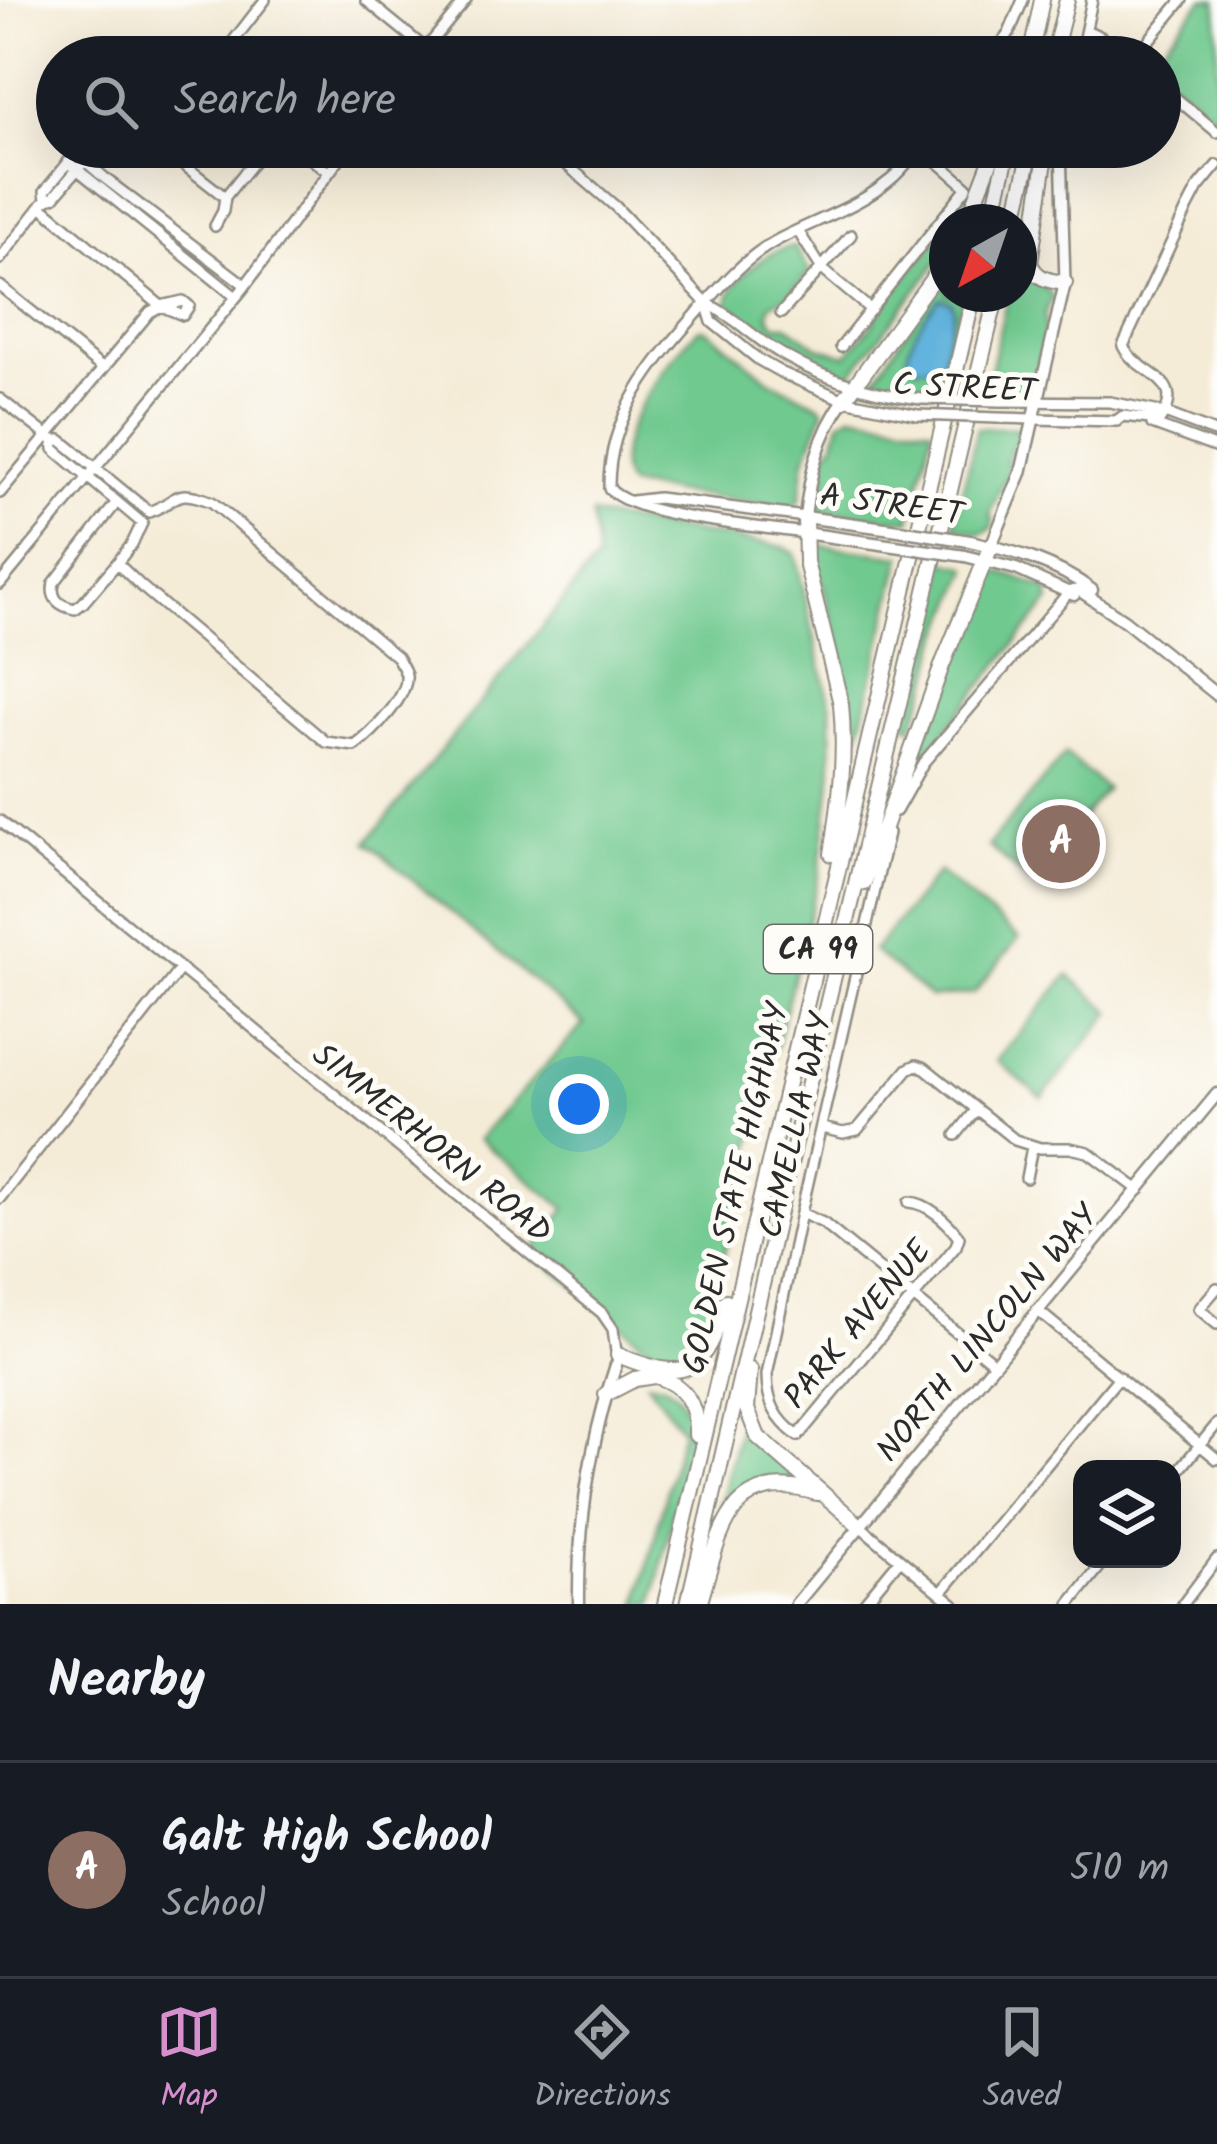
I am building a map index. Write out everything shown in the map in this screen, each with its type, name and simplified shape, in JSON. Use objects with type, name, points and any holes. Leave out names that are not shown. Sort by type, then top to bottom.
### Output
[{"type":"highway","points":[[1059,36],[1070,0]]},
{"type":"highway","points":[[1066,36],[1070,0]]},
{"type":"highway","points":[[1033,36],[1041,5]]},
{"type":"highway","points":[[975,204],[988,168]]},
{"type":"highway","points":[[995,204],[1004,168]]},
{"type":"highway","points":[[1018,204],[1027,168]]},
{"type":"highway","points":[[1044,168],[1030,263],[1039,277],[1065,284]]},
{"type":"highway","points":[[844,400],[929,284]]},
{"type":"highway","name":"GOLDEN STATE HIGHWAY","points":[[664,1604],[970,312]]},
{"type":"highway","name":"GOLDEN STATE HIGHWAY","points":[[688,1604],[993,312]]},
{"type":"highway","points":[[804,525],[806,562],[843,728],[838,811],[814,966]]},
{"type":"highway","points":[[840,950],[988,553]]},
{"type":"highway","points":[[617,1360],[672,1372],[700,1359],[714,1337],[752,1228]]},
{"type":"highway","points":[[766,1272],[746,1397],[749,1419],[765,1446],[860,1526]]},
{"type":"highway","points":[[617,1360],[682,1390],[696,1413],[688,1501]]},
{"type":"highway","points":[[606,1394],[635,1379],[654,1376]]},
{"type":"highway","points":[[699,1604],[725,1523],[737,1506],[773,1486],[821,1494]]},
{"type":"main road","points":[[988,553],[1021,472],[1065,284]]},
{"type":"main road","points":[[804,525],[819,446],[844,400]]},
{"type":"main road","name":"A STREET","points":[[804,525],[892,529],[970,541],[1125,621]]},
{"type":"main road","name":"A STREET","points":[[804,525],[888,545],[965,556],[988,553],[1036,559],[1112,605],[1125,621],[1217,695]]},
{"type":"main road","name":"NORTH LINCOLN WAY","points":[[796,1604],[1217,1094]]},
{"type":"main road","points":[[579,1604],[583,1512],[592,1453],[617,1360]]},
{"type":"street","points":[[237,36],[265,0]]},
{"type":"street","points":[[366,0],[405,36]]},
{"type":"street","points":[[437,36],[466,0]]},
{"type":"street","points":[[1007,36],[1023,0]]},
{"type":"street","points":[[1085,36],[1093,0]]},
{"type":"street","points":[[1152,36],[1182,0]]},
{"type":"street","points":[[1086,30],[1099,36]]},
{"type":"street","points":[[1181,102],[1217,132]]},
{"type":"street","points":[[1116,421],[1123,416],[1160,420],[1166,413],[1164,383],[1127,356],[1123,346],[1187,209],[1217,165]]},
{"type":"street","points":[[0,259],[53,197],[71,168]]},
{"type":"street","points":[[88,168],[236,297]]},
{"type":"street","points":[[90,168],[245,285]]},
{"type":"street","points":[[188,168],[225,197]]},
{"type":"street","points":[[215,226],[225,197],[248,168]]},
{"type":"street","points":[[0,584],[236,297],[331,168]]},
{"type":"street","points":[[570,168],[616,207],[706,303],[753,256],[856,202],[901,168]]},
{"type":"street","points":[[841,347],[967,188],[945,168]]},
{"type":"street","points":[[1062,168],[1065,284]]},
{"type":"street","points":[[0,493],[150,312],[161,306],[44,203]]},
{"type":"street","points":[[798,231],[822,269],[871,310]]},
{"type":"street","points":[[782,313],[851,235]]},
{"type":"street","points":[[0,286],[103,368]]},
{"type":"street","name":"C STREET","points":[[706,303],[794,362],[855,386],[922,399],[1110,402],[1166,413],[1217,433]]},
{"type":"street","name":"C STREET","points":[[706,303],[712,322],[759,359],[844,400],[918,415],[1149,423],[1217,448]]},
{"type":"street","name":"A STREET","points":[[706,303],[656,360],[634,394],[617,434],[609,488],[630,502],[658,498],[804,525]]},
{"type":"street","points":[[0,399],[50,438],[54,449],[149,512],[172,497],[190,493],[212,502],[397,657],[406,676],[402,694],[371,734],[355,746],[326,742],[117,563]]},
{"type":"street","points":[[92,473],[142,523],[132,544],[83,603],[75,609],[60,604],[54,597],[54,583],[118,502]]},
{"type":"street","name":"CAMELLIA WAY","points":[[798,1436],[774,1412],[767,1384],[800,1213],[885,844],[897,808],[923,764],[1069,592]]},
{"type":"street","name":"SIMMERHORN ROAD","points":[[0,821],[602,1313],[613,1329],[617,1360]]},
{"type":"street","points":[[0,1198],[180,968]]},
{"type":"street","points":[[822,1128],[843,1133],[857,1130],[916,1066],[1006,1134],[1032,1147],[1088,1152],[1139,1190]]},
{"type":"street","points":[[956,1135],[976,1110]]},
{"type":"street","points":[[1027,1178],[1032,1147]]},
{"type":"street","name":"PARK AVENUE","points":[[798,1436],[956,1246],[959,1237],[921,1203],[909,1202]]},
{"type":"street","points":[[800,1213],[823,1223],[994,1363]]},
{"type":"street","points":[[1217,1288],[1199,1309],[1217,1324]]},
{"type":"street","points":[[1037,1310],[1217,1459]]},
{"type":"street","points":[[941,1593],[1119,1377]]},
{"type":"street","points":[[1181,1468],[1217,1424]]},
{"type":"street","points":[[860,1526],[954,1604]]},
{"type":"street","points":[[863,1604],[900,1559]]},
{"type":"street","points":[[1191,1602],[1217,1559]]},
{"type":"street","points":[[1070,1604],[1099,1568]]},
{"type":"green space","points":[[1203,0],[1217,0],[1217,118],[1181,89],[1181,36],[1171,36]]},
{"type":"green space","points":[[795,247],[810,271],[789,296],[771,304],[770,318],[776,325],[787,325],[818,347],[847,355],[929,248],[929,273],[851,374],[783,345],[728,303],[736,284],[753,266],[774,252]]},
{"type":"green space","points":[[1037,282],[1054,298],[1045,312],[1046,328],[1033,382],[1021,393],[985,392],[1004,312],[1037,312]]},
{"type":"green space","points":[[929,297],[929,312],[960,312],[942,389],[874,380]]},
{"type":"green space","points":[[698,329],[706,329],[771,381],[824,411],[805,460],[800,500],[790,508],[629,486],[622,470],[630,427],[671,359]]},
{"type":"green space","points":[[851,414],[933,428],[911,520],[817,507],[827,450],[834,445],[840,421]]},
{"type":"green space","points":[[977,428],[1021,431],[990,513],[991,529],[979,534],[954,526]]},
{"type":"green space","points":[[591,515],[785,547],[795,554],[831,708],[832,775],[819,876],[702,1342],[680,1359],[642,1342],[532,1251],[566,1209],[478,1139],[584,1024],[367,842],[597,559]]},
{"type":"green space","points":[[819,545],[902,556],[859,735],[851,733],[844,668],[813,556]]},
{"type":"green space","points":[[943,561],[969,569],[939,641],[913,727],[905,725]]},
{"type":"green space","points":[[1000,572],[1047,589],[1050,601],[933,746],[905,789],[987,577]]},
{"type":"green space","points":[[1065,754],[1106,789],[1029,881],[988,846]]},
{"type":"green space","points":[[938,872],[1019,938],[974,993],[931,998],[873,951]]},
{"type":"green space","points":[[1068,975],[1112,1012],[1042,1098],[997,1061]]},
{"type":"green space","points":[[647,1382],[667,1386],[680,1398],[691,1434],[653,1604],[638,1604],[682,1430]]},
{"type":"green space","points":[[739,1426],[748,1428],[807,1485],[765,1484],[730,1507],[721,1505]]},
{"type":"water","points":[[929,312],[954,312],[942,362],[935,367],[913,366],[907,361]]},
{"type":"place","name":"Galt High School","points":[[1061,844]]}]
